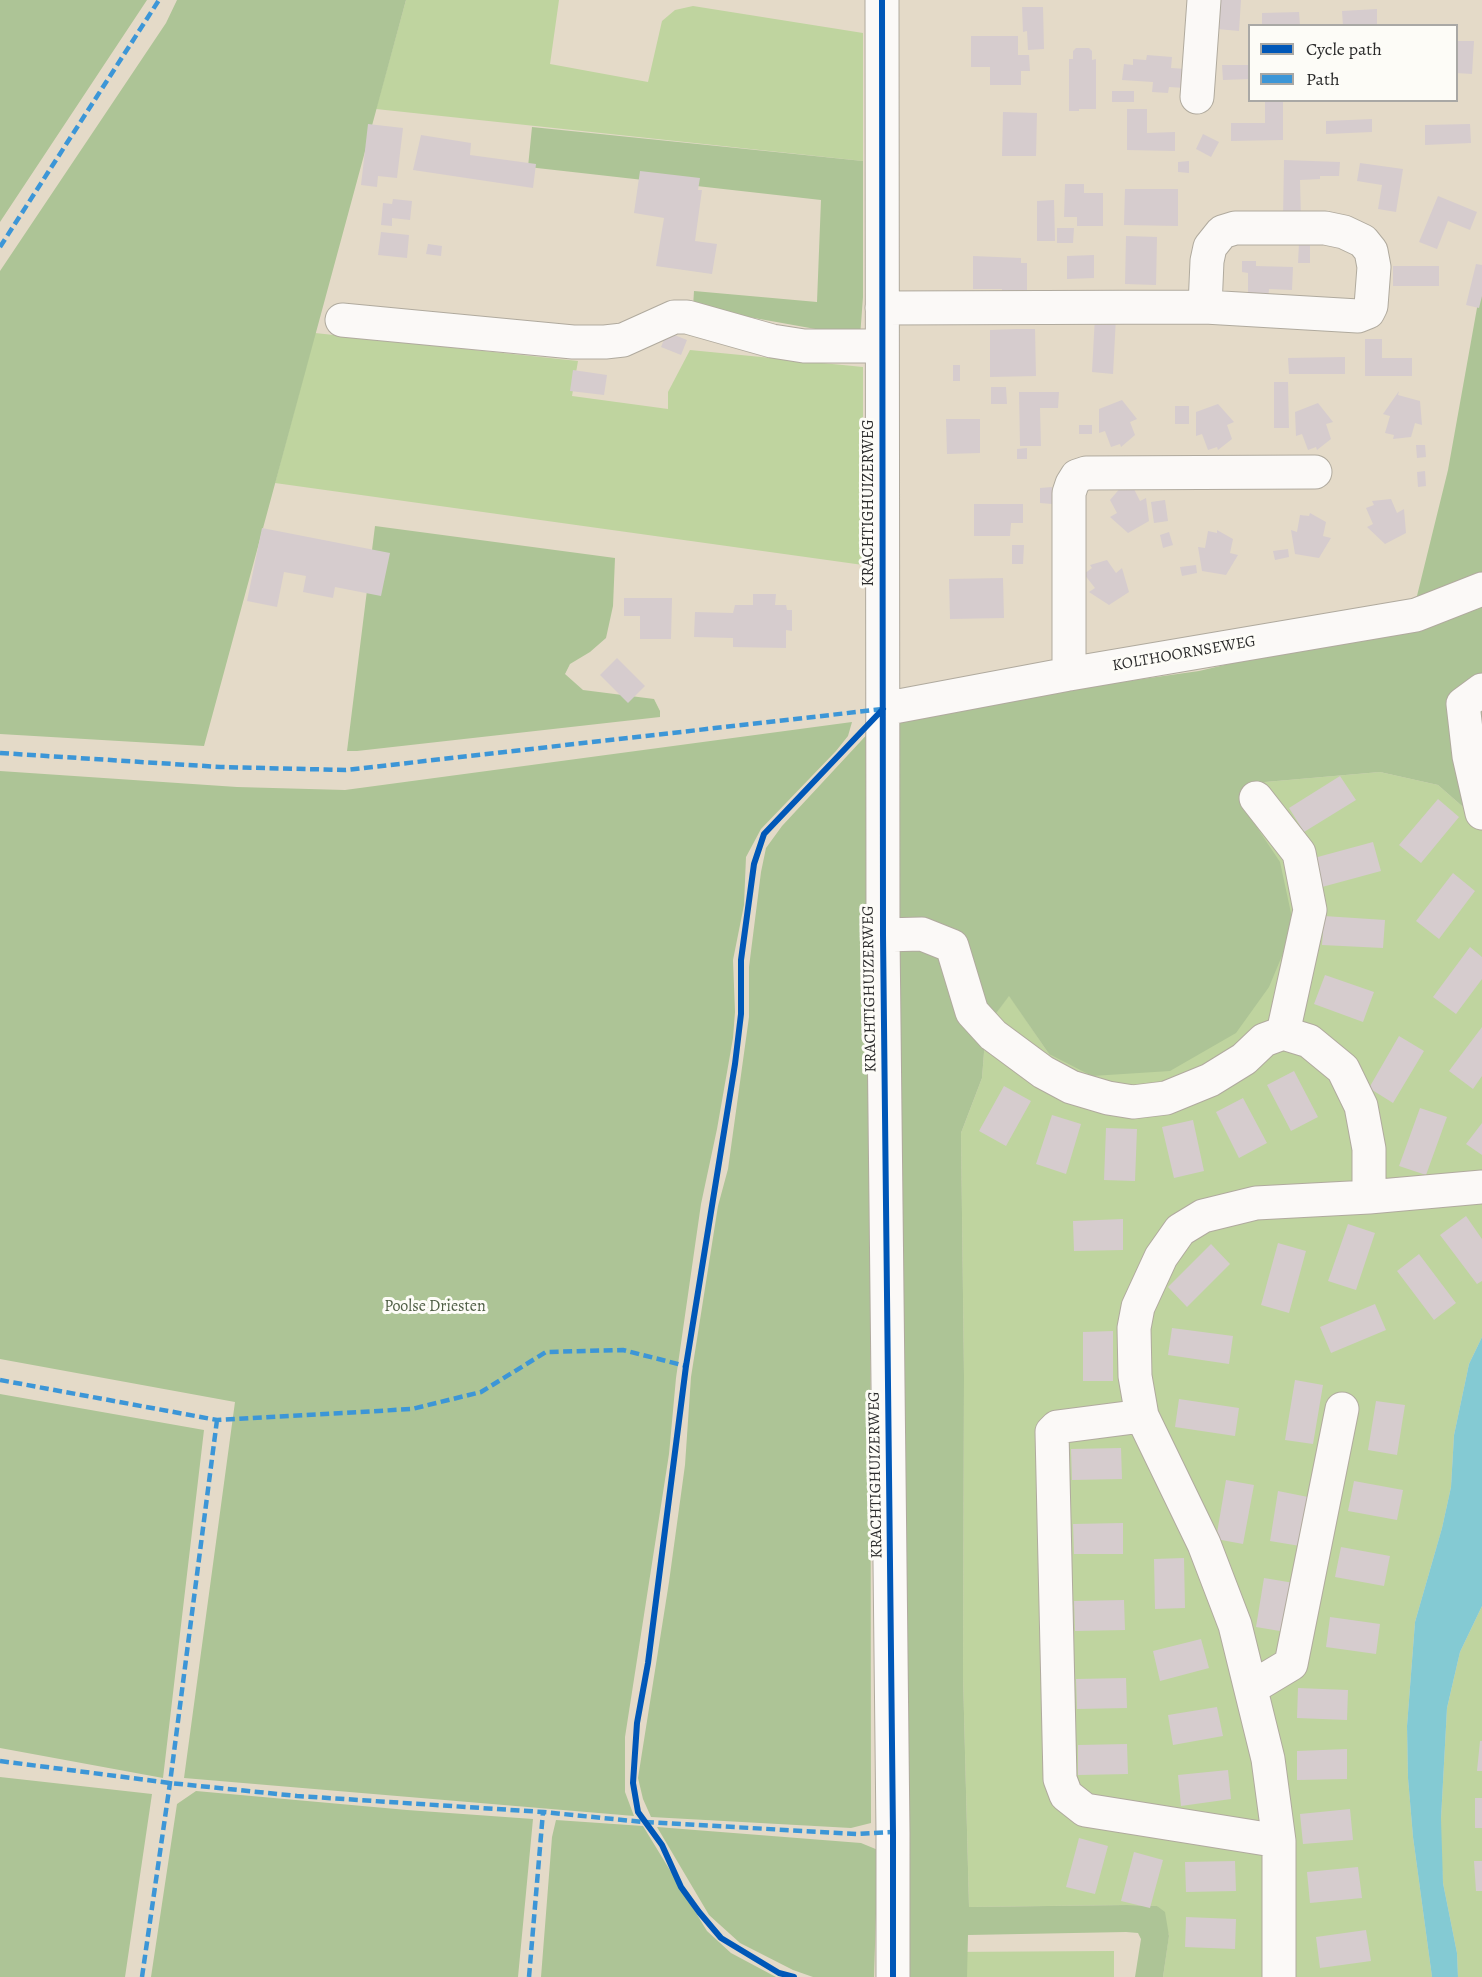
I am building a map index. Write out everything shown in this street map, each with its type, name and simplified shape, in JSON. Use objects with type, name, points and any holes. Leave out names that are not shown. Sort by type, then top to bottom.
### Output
[{"type":"street","name":"KRACHTIGHUIZERWEG","points":[[882,0],[883,935],[893,1977]]},
{"type":"street","points":[[1197,97],[1204,0]]},
{"type":"street","points":[[882,308],[1204,307],[1363,315],[1371,306],[1374,267],[1371,251],[1363,242],[1344,232],[1325,228],[1235,228],[1222,232],[1210,247],[1206,261],[1204,307]]},
{"type":"street","points":[[342,320],[573,342],[605,342],[623,340],[674,317],[687,317],[783,343],[804,346],[882,346]]},
{"type":"street","points":[[1069,674],[1069,492],[1077,476],[1086,473],[1316,472]]},
{"type":"street","name":"KOLTHOORNSEWEG","points":[[883,709],[1069,674],[1416,615],[1482,589]]},
{"type":"street","points":[[1482,690],[1463,704],[1469,756],[1482,813]]},
{"type":"street","points":[[1256,798],[1299,853],[1310,910],[1282,1034]]},
{"type":"street","points":[[883,935],[922,934],[952,946],[972,1012],[993,1035],[1043,1072],[1071,1087],[1108,1098],[1133,1102],[1166,1098],[1210,1080],[1244,1059],[1264,1040],[1282,1034],[1309,1041],[1343,1069],[1361,1106],[1369,1149],[1369,1197]]},
{"type":"street","points":[[1279,1977],[1279,1841],[1268,1759],[1235,1625],[1204,1544],[1142,1416],[1135,1376],[1134,1328],[1138,1307],[1161,1257],[1180,1230],[1203,1216],[1256,1203],[1369,1197],[1482,1187]]},
{"type":"street","points":[[1251,1688],[1291,1664],[1342,1409]]},
{"type":"street","points":[[1142,1416],[1057,1427],[1052,1432],[1060,1779],[1066,1796],[1084,1810],[1279,1841]]},
{"type":"green space","points":[[0,0],[147,0],[0,222]]},
{"type":"green space","points":[[177,0],[406,0],[204,746],[0,734],[0,271],[166,23]]},
{"type":"green space","points":[[406,0],[559,0],[550,64],[648,82],[662,21],[675,10],[693,6],[863,33],[863,161],[376,109]]},
{"type":"green space","points":[[532,127],[863,161],[863,297],[860,337],[693,307],[694,291],[817,302],[821,200],[528,167]]},
{"type":"green space","points":[[1482,280],[1482,582],[1414,608],[1448,470]]},
{"type":"green space","points":[[315,333],[578,361],[572,396],[668,409],[668,392],[690,350],[863,367],[863,565],[275,483]]},
{"type":"green space","points":[[375,526],[615,558],[613,606],[606,638],[590,652],[570,664],[565,674],[583,690],[654,699],[660,711],[660,717],[347,751]]},
{"type":"green space","points":[[1482,595],[1482,815],[1470,813],[1438,785],[1380,772],[1265,782],[1244,808],[1280,862],[1294,927],[1269,987],[1236,1033],[1170,1071],[1092,1076],[1049,1054],[1009,996],[986,1027],[982,1078],[961,1133],[964,1376],[963,1675],[969,1907],[1157,1906],[1165,1912],[1169,1936],[1163,1977],[1135,1977],[1141,1939],[1138,1933],[1126,1932],[968,1935],[967,1977],[909,1977],[894,714],[1199,671],[1411,621]]},
{"type":"green space","name":"Poolse Driesten","points":[[852,722],[848,736],[761,829],[746,857],[744,905],[733,960],[735,1012],[733,1038],[701,1204],[676,1378],[669,1454],[625,1737],[625,1792],[634,1816],[184,1778],[235,1402],[0,1359],[0,771],[237,787],[345,790]]},
{"type":"green space","points":[[873,728],[870,869],[871,1823],[851,1828],[651,1817],[643,1799],[638,1778],[685,1465],[691,1377],[718,1206],[728,1169],[749,1017],[749,967],[761,872],[766,848],[782,826]]},
{"type":"green space","points":[[1380,772],[1438,785],[1470,813],[1482,815],[1482,1337],[1469,1364],[1454,1435],[1451,1487],[1442,1528],[1415,1622],[1407,1726],[1408,1778],[1413,1837],[1432,1977],[1163,1977],[1169,1935],[1157,1906],[969,1907],[963,1675],[964,1376],[961,1133],[982,1078],[986,1027],[1009,995],[1049,1054],[1265,782]]},
{"type":"green space","points":[[0,1394],[204,1430],[163,1778],[0,1748]]},
{"type":"green space","points":[[1482,1606],[1482,1977],[1458,1977],[1457,1953],[1443,1883],[1441,1855],[1447,1708],[1460,1652]]},
{"type":"green space","points":[[0,1777],[152,1794],[125,1977],[0,1977]]},
{"type":"green space","points":[[196,1791],[533,1819],[518,1977],[151,1977],[177,1804]]},
{"type":"green space","points":[[556,1820],[643,1826],[707,1931],[731,1953],[776,1977],[541,1977],[552,1837]]},
{"type":"green space","points":[[657,1827],[861,1843],[878,1850],[874,1977],[813,1977],[793,1970],[740,1943],[709,1915]]},
{"type":"green space","points":[[1114,1951],[1114,1977],[942,1977],[942,1952]]},
{"type":"water","points":[[1482,1337],[1482,1606],[1460,1652],[1447,1708],[1441,1819],[1443,1883],[1457,1953],[1458,1977],[1432,1977],[1413,1837],[1408,1778],[1407,1726],[1415,1622],[1442,1528],[1451,1487],[1454,1435],[1469,1364]]},
{"type":"building","points":[[1219,0],[1241,0],[1239,31],[1217,29]]},
{"type":"building","points":[[1022,7],[1043,7],[1044,49],[1028,50],[1027,31],[1023,32]]},
{"type":"building","points":[[1377,9],[1377,24],[1343,24],[1342,11]]},
{"type":"building","points":[[1299,12],[1300,24],[1262,24],[1262,13]]},
{"type":"building","points":[[971,36],[1018,36],[1018,55],[1029,55],[1030,71],[1021,71],[1021,85],[990,85],[990,67],[971,67]]},
{"type":"building","points":[[1458,41],[1474,41],[1472,74],[1458,73]]},
{"type":"building","points":[[1076,48],[1089,48],[1092,51],[1092,60],[1096,59],[1096,109],[1069,111],[1069,59],[1073,59],[1073,51]]},
{"type":"building","points":[[1147,55],[1172,57],[1171,68],[1187,69],[1185,88],[1169,87],[1168,93],[1152,92],[1153,82],[1122,80],[1124,64],[1133,65],[1133,59],[1146,60]]},
{"type":"building","points":[[1222,65],[1248,65],[1248,79],[1223,80]]},
{"type":"building","points":[[1112,91],[1134,91],[1134,102],[1112,102]]},
{"type":"building","points":[[1265,102],[1283,102],[1283,140],[1231,141],[1231,123],[1265,123]]},
{"type":"building","points":[[1127,109],[1147,109],[1147,133],[1175,132],[1175,151],[1127,150]]},
{"type":"building","points":[[1003,112],[1037,113],[1036,156],[1002,156]]},
{"type":"building","points":[[1372,119],[1372,132],[1326,134],[1326,121]]},
{"type":"building","points":[[368,124],[403,128],[397,178],[378,176],[377,187],[361,185]]},
{"type":"building","points":[[1470,124],[1471,143],[1425,145],[1425,125]]},
{"type":"building","points":[[1203,134],[1219,142],[1211,157],[1196,149]]},
{"type":"building","points":[[421,135],[471,143],[470,155],[536,164],[533,188],[413,170]]},
{"type":"building","points":[[1284,160],[1340,162],[1339,176],[1320,176],[1320,179],[1300,180],[1301,219],[1283,219]]},
{"type":"building","points":[[1189,161],[1189,173],[1178,172],[1178,162]]},
{"type":"building","points":[[1360,163],[1403,169],[1396,212],[1378,209],[1382,185],[1357,181]]},
{"type":"building","points":[[640,171],[700,178],[698,190],[702,190],[695,241],[717,244],[712,274],[656,266],[664,218],[634,213]]},
{"type":"building","points":[[1065,184],[1084,184],[1084,193],[1103,193],[1103,226],[1077,226],[1077,217],[1064,217]]},
{"type":"building","points":[[1125,189],[1178,189],[1178,226],[1124,225]]},
{"type":"building","points":[[1438,196],[1477,212],[1470,230],[1448,221],[1437,249],[1419,242]]},
{"type":"building","points":[[393,199],[412,201],[410,220],[392,218],[392,226],[381,225],[383,203],[392,204]]},
{"type":"building","points":[[1054,200],[1055,241],[1037,241],[1037,201]]},
{"type":"building","points":[[1057,228],[1074,228],[1073,243],[1057,243]]},
{"type":"building","points":[[381,232],[409,235],[407,258],[378,255]]},
{"type":"building","points":[[1126,236],[1157,237],[1156,285],[1125,284]]},
{"type":"building","points":[[1299,243],[1310,243],[1310,263],[1298,263]]},
{"type":"building","points":[[428,244],[442,246],[441,256],[426,254]]},
{"type":"building","points":[[1094,255],[1094,278],[1067,279],[1067,256]]},
{"type":"building","points":[[973,256],[1021,258],[1021,263],[1027,263],[1027,293],[1002,293],[1002,289],[973,289]]},
{"type":"building","points":[[1242,261],[1256,261],[1256,266],[1293,267],[1292,290],[1269,289],[1268,300],[1248,299],[1248,273],[1242,272]]},
{"type":"building","points":[[1476,264],[1482,265],[1482,296],[1479,308],[1466,305]]},
{"type":"building","points":[[1393,266],[1439,266],[1439,286],[1393,286]]},
{"type":"building","points":[[1095,316],[1116,317],[1113,374],[1092,372]]},
{"type":"building","points":[[1035,329],[1036,376],[990,377],[990,330]]},
{"type":"building","points":[[667,332],[687,340],[681,355],[661,347]]},
{"type":"building","points":[[1365,339],[1382,339],[1382,358],[1412,358],[1412,376],[1365,376]]},
{"type":"building","points":[[1345,357],[1345,374],[1289,374],[1288,358]]},
{"type":"building","points":[[953,365],[960,365],[960,381],[953,381]]},
{"type":"building","points":[[573,370],[607,375],[604,395],[570,391]]},
{"type":"building","points":[[1274,382],[1288,382],[1289,428],[1274,428]]},
{"type":"building","points":[[991,387],[1006,387],[1007,404],[991,404]]},
{"type":"building","points":[[1399,391],[1398,395],[1420,401],[1422,425],[1415,423],[1411,437],[1393,439],[1394,435],[1385,433],[1390,416],[1383,414]]},
{"type":"building","points":[[1019,392],[1059,392],[1058,408],[1040,408],[1041,446],[1020,446]]},
{"type":"building","points":[[1122,400],[1137,419],[1130,422],[1135,435],[1121,447],[1120,444],[1111,447],[1105,431],[1099,433],[1099,409]]},
{"type":"building","points":[[1318,403],[1333,422],[1326,424],[1331,439],[1317,450],[1316,447],[1308,450],[1302,434],[1296,436],[1295,412]]},
{"type":"building","points":[[1218,404],[1234,422],[1227,425],[1232,439],[1218,450],[1217,447],[1208,450],[1202,434],[1196,436],[1196,412]]},
{"type":"building","points":[[1175,406],[1189,406],[1189,424],[1175,424]]},
{"type":"building","points":[[946,419],[980,419],[980,453],[947,454]]},
{"type":"building","points":[[1079,425],[1092,425],[1092,434],[1079,434]]},
{"type":"building","points":[[1416,445],[1425,445],[1426,457],[1417,458]]},
{"type":"building","points":[[1027,448],[1027,459],[1017,459],[1017,449]]},
{"type":"building","points":[[1425,471],[1426,486],[1418,487],[1417,472]]},
{"type":"building","points":[[1132,485],[1140,501],[1146,498],[1149,521],[1128,533],[1110,517],[1117,513],[1110,500],[1122,486],[1124,490]]},
{"type":"building","points":[[1052,487],[1052,504],[1040,503],[1040,488]]},
{"type":"building","points":[[1391,499],[1397,513],[1404,509],[1406,533],[1385,544],[1367,527],[1373,524],[1366,508],[1374,505],[1372,501]]},
{"type":"building","points":[[1165,500],[1168,521],[1154,523],[1151,502]]},
{"type":"building","points":[[974,504],[1023,504],[1023,523],[1011,523],[1010,536],[974,536]]},
{"type":"building","points":[[1310,513],[1326,522],[1323,536],[1331,538],[1319,558],[1295,554],[1291,530],[1297,532],[1300,515],[1309,516]]},
{"type":"building","points":[[262,528],[390,553],[381,596],[335,587],[333,598],[303,592],[306,576],[284,572],[277,607],[247,601]]},
{"type":"building","points":[[1217,530],[1233,539],[1230,553],[1238,555],[1226,575],[1202,571],[1198,547],[1205,548],[1208,531],[1217,533]]},
{"type":"building","points":[[1169,532],[1173,545],[1163,548],[1160,535]]},
{"type":"building","points":[[1012,545],[1024,545],[1023,564],[1012,564]]},
{"type":"building","points":[[1288,549],[1289,557],[1275,560],[1273,551]]},
{"type":"building","points":[[1107,560],[1116,573],[1122,568],[1129,592],[1109,605],[1089,592],[1095,588],[1084,574],[1092,568],[1090,565]]},
{"type":"building","points":[[1196,565],[1197,573],[1182,576],[1180,567]]},
{"type":"building","points":[[1003,578],[1004,618],[950,619],[949,579]]},
{"type":"building","points":[[753,594],[776,594],[775,605],[786,605],[787,610],[792,610],[792,631],[786,630],[786,648],[733,647],[733,638],[694,637],[695,612],[733,613],[735,605],[753,605]]},
{"type":"building","points":[[624,598],[672,598],[671,639],[640,639],[640,616],[624,616]]},
{"type":"building","points":[[617,658],[645,686],[628,703],[600,675]]},
{"type":"building","points":[[1340,776],[1356,800],[1304,832],[1289,808]]},
{"type":"building","points":[[1438,799],[1459,817],[1421,863],[1399,845]]},
{"type":"building","points":[[1373,842],[1381,871],[1322,887],[1314,858]]},
{"type":"building","points":[[1453,873],[1475,891],[1439,939],[1416,921]]},
{"type":"building","points":[[1324,916],[1385,920],[1383,948],[1322,945]]},
{"type":"building","points":[[1470,947],[1482,957],[1482,979],[1456,1014],[1433,997]]},
{"type":"building","points":[[1325,975],[1374,992],[1363,1022],[1314,1004]]},
{"type":"building","points":[[1482,1027],[1482,1076],[1473,1089],[1449,1071]]},
{"type":"building","points":[[1399,1036],[1424,1051],[1393,1103],[1369,1088]]},
{"type":"building","points":[[1294,1071],[1318,1117],[1291,1131],[1267,1085]]},
{"type":"building","points":[[1004,1086],[1031,1101],[1006,1146],[979,1131]]},
{"type":"building","points":[[1243,1098],[1267,1143],[1239,1158],[1216,1112]]},
{"type":"building","points":[[1420,1108],[1447,1117],[1426,1175],[1399,1166]]},
{"type":"building","points":[[1052,1115],[1081,1124],[1066,1174],[1036,1164]]},
{"type":"building","points":[[1193,1120],[1204,1171],[1174,1178],[1162,1127]]},
{"type":"building","points":[[1482,1123],[1482,1155],[1466,1144]]},
{"type":"building","points":[[1106,1128],[1137,1129],[1135,1181],[1104,1180]]},
{"type":"building","points":[[1466,1216],[1482,1239],[1482,1281],[1477,1284],[1440,1235]]},
{"type":"building","points":[[1123,1219],[1123,1250],[1074,1251],[1073,1221]]},
{"type":"building","points":[[1348,1224],[1375,1233],[1356,1290],[1328,1281]]},
{"type":"building","points":[[1278,1243],[1306,1251],[1289,1313],[1261,1305]]},
{"type":"building","points":[[1211,1244],[1230,1264],[1187,1307],[1168,1287]]},
{"type":"building","points":[[1419,1254],[1456,1303],[1434,1320],[1397,1271]]},
{"type":"building","points":[[1375,1304],[1386,1330],[1331,1353],[1320,1327]]},
{"type":"building","points":[[1172,1328],[1233,1336],[1229,1364],[1168,1355]]},
{"type":"building","points":[[1113,1331],[1113,1381],[1083,1381],[1083,1332]]},
{"type":"building","points":[[1295,1380],[1323,1385],[1313,1444],[1285,1440]]},
{"type":"building","points":[[1179,1399],[1239,1408],[1235,1436],[1175,1427]]},
{"type":"building","points":[[1376,1401],[1405,1405],[1397,1455],[1368,1450]]},
{"type":"building","points":[[1121,1448],[1122,1479],[1072,1480],[1071,1449]]},
{"type":"building","points":[[1226,1480],[1254,1485],[1243,1544],[1216,1539]]},
{"type":"building","points":[[1354,1481],[1403,1490],[1397,1520],[1348,1511]]},
{"type":"building","points":[[1278,1491],[1308,1497],[1300,1546],[1270,1541]]},
{"type":"building","points":[[1123,1523],[1123,1554],[1074,1554],[1073,1524]]},
{"type":"building","points":[[1341,1547],[1390,1556],[1384,1586],[1335,1577]]},
{"type":"building","points":[[1184,1558],[1185,1608],[1155,1609],[1154,1559]]},
{"type":"building","points":[[1264,1578],[1294,1583],[1286,1632],[1256,1627]]},
{"type":"building","points":[[1124,1600],[1125,1630],[1075,1631],[1074,1601]]},
{"type":"building","points":[[1330,1617],[1380,1624],[1376,1654],[1326,1647]]},
{"type":"building","points":[[1201,1639],[1209,1668],[1160,1681],[1153,1651]]},
{"type":"building","points":[[1126,1678],[1127,1708],[1077,1709],[1076,1679]]},
{"type":"building","points":[[1298,1688],[1348,1690],[1347,1720],[1297,1718]]},
{"type":"building","points":[[1217,1707],[1223,1736],[1173,1745],[1168,1715]]},
{"type":"building","points":[[1480,1741],[1482,1741],[1482,1771],[1477,1771]]},
{"type":"building","points":[[1127,1744],[1128,1774],[1078,1775],[1078,1745]]},
{"type":"building","points":[[1347,1749],[1347,1779],[1297,1780],[1297,1751]]},
{"type":"building","points":[[1228,1770],[1231,1799],[1181,1806],[1178,1775]]},
{"type":"building","points":[[1475,1798],[1482,1798],[1482,1828],[1475,1828]]},
{"type":"building","points":[[1350,1809],[1353,1840],[1303,1844],[1300,1814]]},
{"type":"building","points":[[1079,1838],[1108,1846],[1095,1894],[1066,1887]]},
{"type":"building","points":[[1134,1852],[1163,1860],[1150,1908],[1121,1901]]},
{"type":"building","points":[[1235,1861],[1236,1891],[1186,1892],[1185,1862]]},
{"type":"building","points":[[1474,1861],[1482,1861],[1482,1891],[1476,1891]]},
{"type":"building","points":[[1358,1867],[1362,1898],[1310,1903],[1307,1872]]},
{"type":"building","points":[[1186,1917],[1236,1919],[1235,1949],[1185,1947]]},
{"type":"building","points":[[1366,1930],[1371,1961],[1320,1968],[1316,1937]]},
{"type":"marked path","points":[[0,247],[159,0]]},
{"type":"marked path","points":[[0,753],[220,767],[346,770],[883,709]]},
{"type":"marked path","points":[[0,1380],[217,1420],[412,1409],[481,1392],[546,1352],[623,1350],[686,1366]]},
{"type":"marked path","points":[[142,1977],[170,1783],[217,1420]]},
{"type":"marked path","points":[[0,1761],[170,1783],[297,1796],[543,1812],[643,1822],[858,1834],[893,1832]]},
{"type":"marked path","points":[[529,1977],[543,1812]]},
{"type":"cycle path","points":[[882,0],[883,935],[893,1977]]},
{"type":"cycle path","points":[[794,1977],[779,1973],[721,1938],[681,1887],[662,1845],[638,1812],[633,1783],[637,1723],[648,1663],[686,1366],[735,1064],[741,1014],[741,960],[754,864],[764,834],[883,709]]}]
